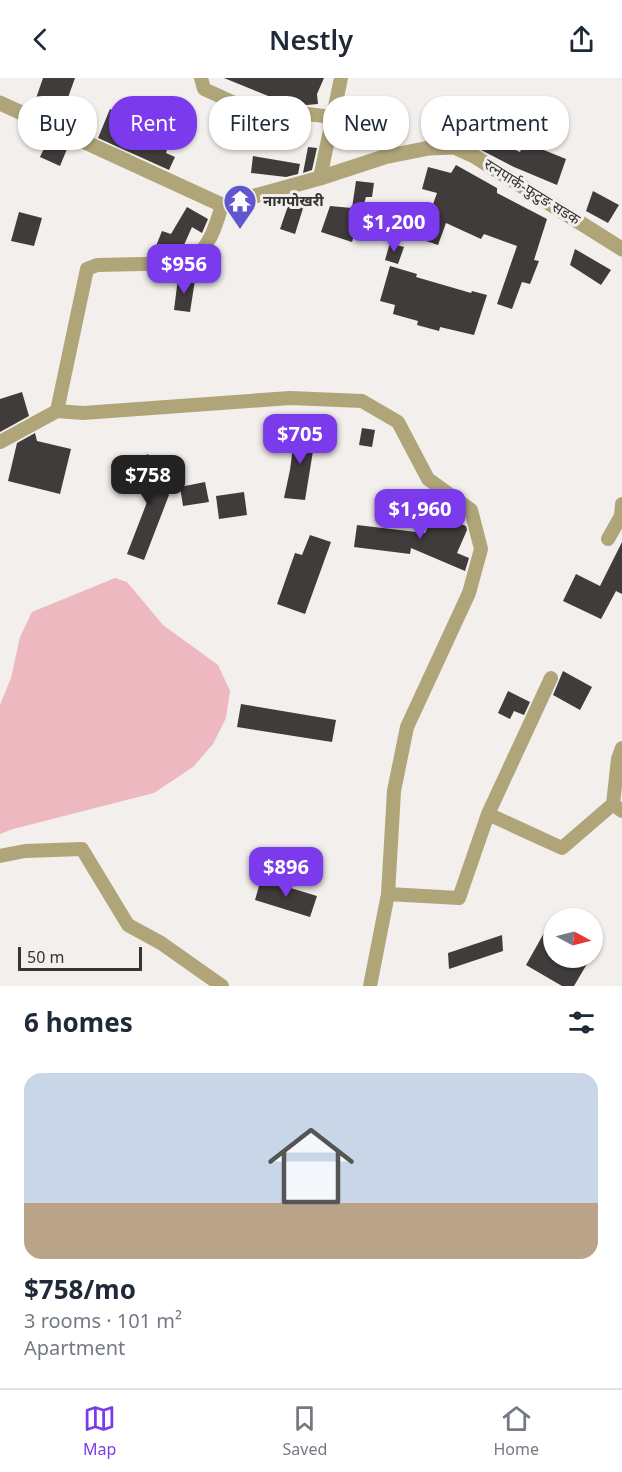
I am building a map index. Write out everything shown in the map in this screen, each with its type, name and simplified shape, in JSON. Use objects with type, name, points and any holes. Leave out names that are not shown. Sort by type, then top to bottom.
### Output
[{"type":"street","points":[[201,78],[204,88],[235,104],[323,116]]},
{"type":"street","points":[[337,96],[341,78]]},
{"type":"street","points":[[0,103],[222,205],[214,235],[189,263],[96,265],[87,269],[57,411]]},
{"type":"street","name":"रत्नपार्क-फुटुङ सडक","points":[[222,205],[320,178],[384,157],[429,148],[454,147],[474,156],[622,249]]},
{"type":"street","points":[[320,178],[326,150]]},
{"type":"street","points":[[0,442],[57,411],[83,412],[290,398],[362,401],[398,422],[428,479],[471,510],[481,549],[469,593],[407,726],[394,791],[388,894],[370,986]]},
{"type":"street","points":[[608,539],[621,516],[622,504]]},
{"type":"street","points":[[388,894],[459,898],[488,814],[551,678]]},
{"type":"street","points":[[488,814],[561,848],[618,808],[618,759],[622,748]]},
{"type":"street","points":[[0,856],[25,851],[82,849],[128,925],[161,943],[222,986]]},
{"type":"shaded area","points":[[115,578],[127,582],[163,625],[218,665],[230,691],[226,718],[213,744],[193,767],[154,793],[0,834],[0,705],[11,678],[20,637],[32,612]]},
{"type":"building","points":[[43,78],[75,78],[69,96],[37,96]]},
{"type":"building","points":[[224,78],[324,78],[317,94],[318,104],[311,105],[311,96],[268,96]]},
{"type":"building","points":[[109,111],[109,143],[98,138]]},
{"type":"building","points":[[311,147],[317,148],[312,170],[303,173],[307,150],[311,150]]},
{"type":"building","points":[[43,150],[67,150],[60,166],[40,157]]},
{"type":"building","points":[[125,150],[167,150],[166,153],[175,157],[169,170]]},
{"type":"building","points":[[481,150],[520,152],[521,150],[544,150],[566,159],[557,185]]},
{"type":"building","points":[[253,156],[300,164],[298,174],[286,177],[251,173]]},
{"type":"building","points":[[456,165],[497,188],[497,193],[547,219],[534,260],[539,261],[530,284],[522,282],[512,309],[497,304],[517,246],[484,234],[481,239],[446,223],[438,245],[402,233],[409,212],[428,218],[437,193],[422,189],[428,167],[451,173]]},
{"type":"building","points":[[356,181],[374,183],[372,197],[366,197],[352,242],[321,232],[330,206],[352,208]]},
{"type":"building","points":[[593,191],[619,205],[608,223],[586,211]]},
{"type":"building","points":[[290,200],[304,205],[295,234],[280,229]]},
{"type":"building","points":[[187,207],[208,219],[202,233],[192,227],[180,254],[163,255],[154,251],[162,231],[171,234]]},
{"type":"building","points":[[19,212],[42,218],[34,246],[11,241]]},
{"type":"building","points":[[390,243],[404,247],[398,264],[385,260]]},
{"type":"building","points":[[575,249],[611,270],[601,285],[570,265]]},
{"type":"building","points":[[390,266],[417,274],[416,277],[471,293],[472,291],[487,295],[474,335],[440,327],[439,331],[417,325],[418,321],[393,314],[395,305],[380,301]]},
{"type":"building","points":[[178,278],[195,280],[190,312],[174,310]]},
{"type":"building","points":[[22,392],[29,416],[0,432],[0,399]]},
{"type":"building","points":[[362,428],[375,430],[372,447],[359,445]]},
{"type":"building","points":[[295,431],[316,433],[305,500],[284,498]]},
{"type":"building","points":[[35,433],[37,441],[71,449],[60,494],[8,481],[17,443]]},
{"type":"building","points":[[148,454],[169,495],[144,560],[127,554],[149,497],[131,463]]},
{"type":"building","points":[[205,482],[209,502],[183,506],[180,487]]},
{"type":"building","points":[[244,492],[247,515],[219,519],[216,496]]},
{"type":"building","points":[[437,508],[460,519],[459,523],[466,526],[467,530],[457,553],[469,558],[465,571],[411,548],[410,554],[354,547],[357,525],[425,533]]},
{"type":"building","points":[[310,535],[331,542],[305,614],[277,604],[295,553],[302,555]]},
{"type":"building","points":[[622,542],[622,594],[616,591],[601,619],[563,601],[576,574],[600,586]]},
{"type":"building","points":[[563,671],[592,687],[580,710],[553,695]]},
{"type":"building","points":[[508,691],[530,702],[524,715],[514,711],[510,719],[498,713]]},
{"type":"building","points":[[241,704],[336,720],[332,742],[237,727]]},
{"type":"building","points":[[261,879],[317,896],[310,917],[255,900]]},
{"type":"building","points":[[502,935],[503,951],[449,969],[448,953]]},
{"type":"building","points":[[543,935],[543,968],[585,968],[574,986],[562,986],[526,965]]},
{"type":"place","name":"नागपोखरी","points":[[240,230]]}]
